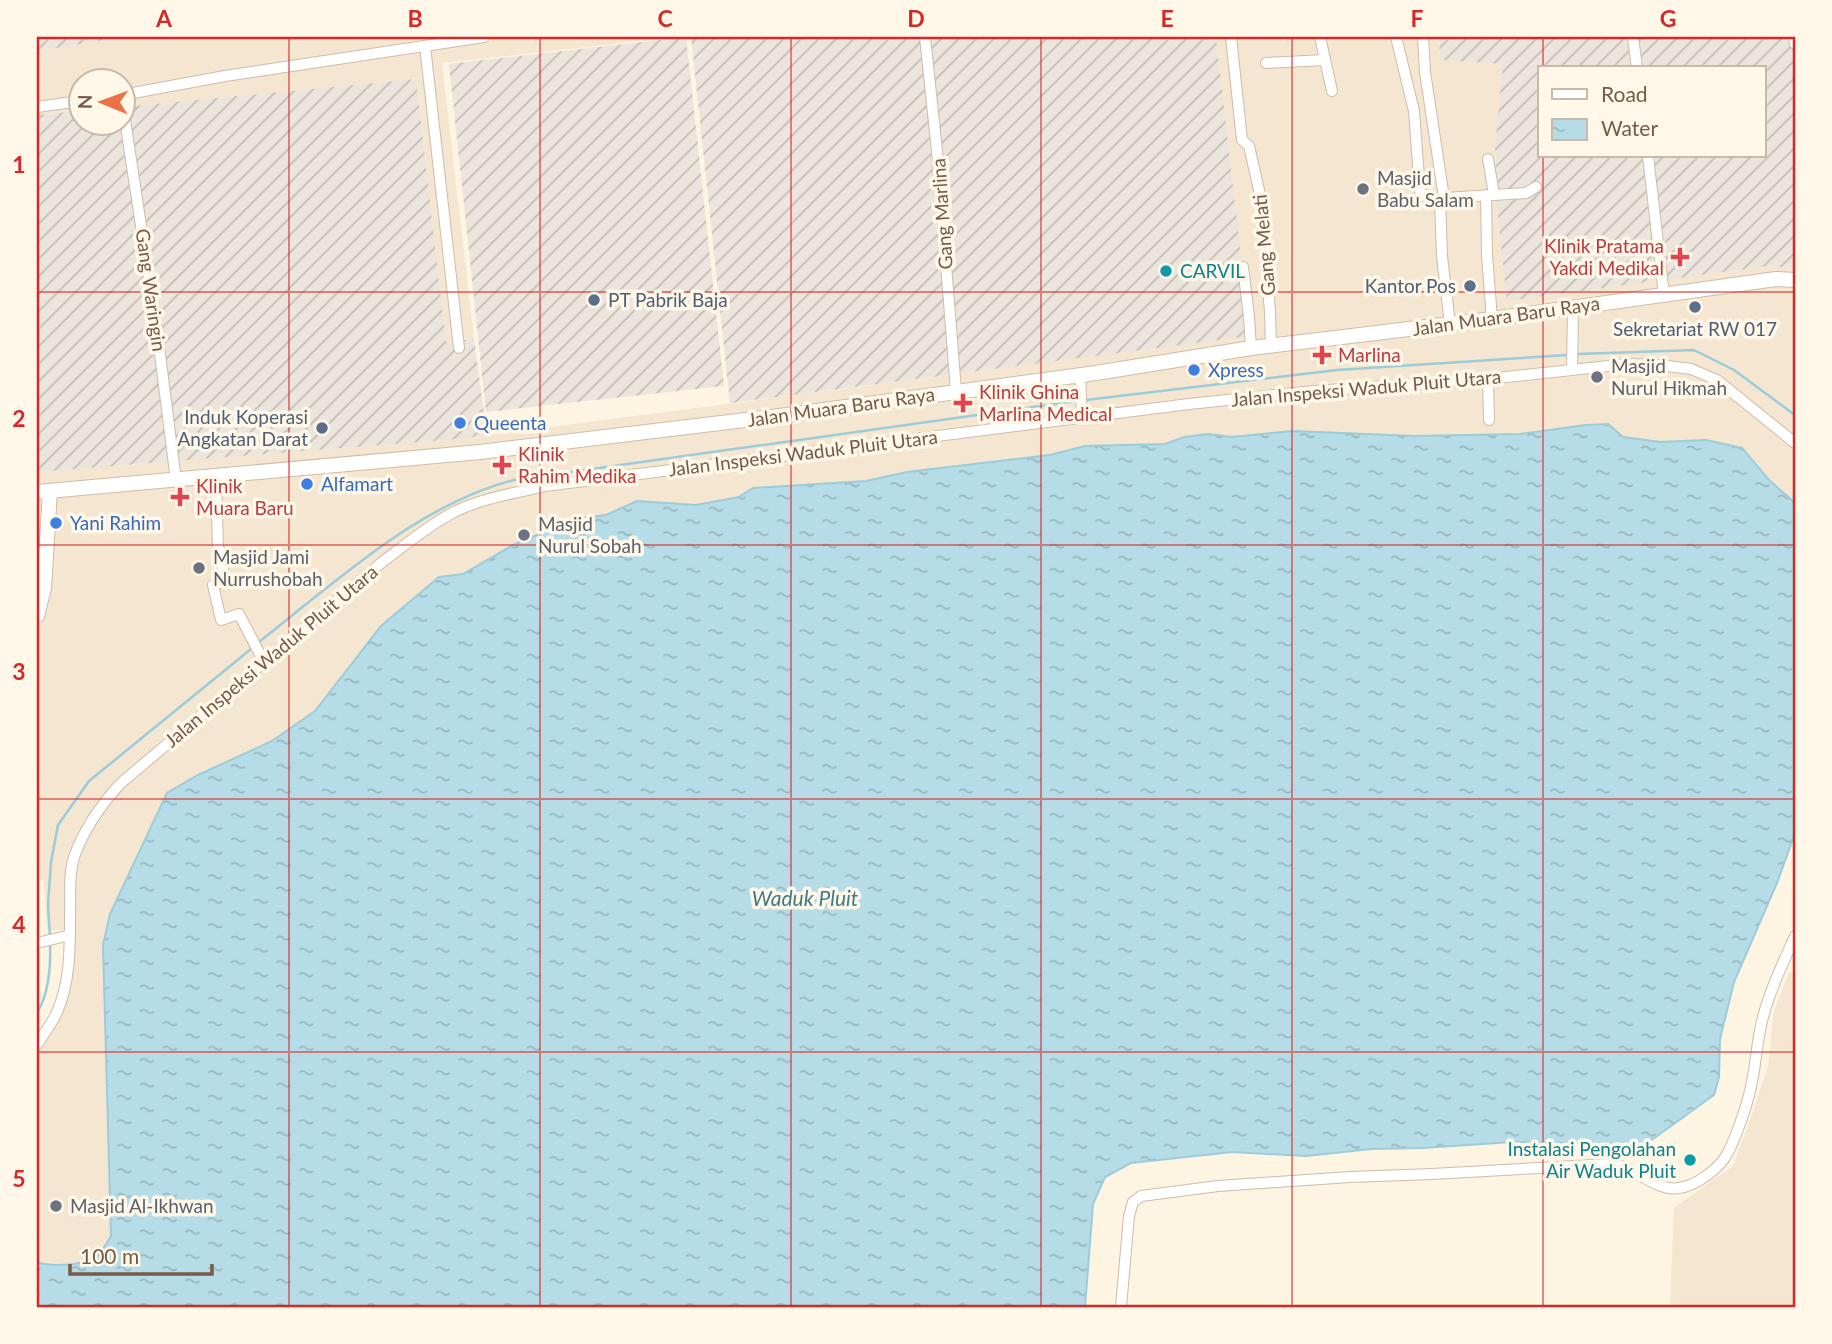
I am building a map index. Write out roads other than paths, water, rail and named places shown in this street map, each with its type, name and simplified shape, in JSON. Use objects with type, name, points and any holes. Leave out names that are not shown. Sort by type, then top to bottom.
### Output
[{"type":"street","points":[[136,94],[225,76],[484,37]]},
{"type":"street","name":"Gang Marlina","points":[[925,37],[956,391]]},
{"type":"street","name":"Gang Melati","points":[[1231,37],[1242,140],[1249,146],[1261,200],[1270,346]]},
{"type":"street","points":[[1320,37],[1332,91]]},
{"type":"street","points":[[1396,37],[1414,111],[1420,191],[1428,199],[1442,199],[1526,193],[1536,187]]},
{"type":"street","points":[[1423,37],[1442,199],[1442,256],[1450,324]]},
{"type":"street","points":[[1633,37],[1637,66]]},
{"type":"street","points":[[1794,37],[1795,44]]},
{"type":"street","points":[[425,47],[459,348]]},
{"type":"street","points":[[1266,63],[1325,60]]},
{"type":"street","points":[[37,107],[66,103]]},
{"type":"street","name":"Gang Waringin","points":[[128,136],[176,481]]},
{"type":"street","points":[[1648,158],[1664,295]]},
{"type":"street","points":[[1488,159],[1490,195],[1487,255],[1492,319]]},
{"type":"street","points":[[1243,267],[1251,348]]},
{"type":"street","name":"Jalan Muara Baru Raya","points":[[43,491],[480,452],[787,415],[1080,375],[1251,348],[1492,319],[1776,278],[1795,280]]},
{"type":"street","points":[[1572,370],[1573,307]]},
{"type":"street","name":"Jalan Inspeksi Waduk Pluit Utara","points":[[37,1045],[56,1014],[62,996],[67,974],[65,936],[70,877],[74,858],[97,811],[120,784],[381,563],[425,530],[458,510],[501,496],[558,484],[1189,404],[1627,365],[1691,369],[1717,380],[1795,443]]},
{"type":"street","points":[[1080,375],[1082,418]]},
{"type":"street","points":[[1488,379],[1489,420]]},
{"type":"street","points":[[216,477],[218,548],[223,556],[223,582],[212,585],[221,620],[239,614],[264,662]]},
{"type":"street","points":[[37,617],[44,588],[43,491]]},
{"type":"street","points":[[37,943],[65,936]]},
{"type":"street","points":[[1121,1307],[1130,1208],[1141,1196],[1231,1185],[1610,1164],[1623,1166],[1658,1186],[1670,1189],[1682,1188],[1706,1176],[1724,1159],[1733,1140],[1749,1095],[1766,1008],[1795,936]]},
{"type":"water","name":"Waduk Pluit","points":[[1608,424],[1623,437],[1660,442],[1706,440],[1742,448],[1769,480],[1795,503],[1795,833],[1777,883],[1734,982],[1720,1039],[1719,1077],[1714,1095],[1646,1144],[1512,1142],[1371,1149],[1306,1156],[1232,1152],[1131,1163],[1105,1177],[1093,1204],[1085,1307],[37,1307],[37,1262],[59,1265],[93,1259],[111,1236],[103,945],[110,914],[167,793],[198,775],[272,741],[315,711],[381,626],[439,577],[463,574],[513,545],[575,519],[606,515],[637,501],[696,505],[739,497],[753,488],[866,481],[907,472],[1050,455],[1085,446],[1165,444],[1184,437],[1208,434],[1232,437],[1292,431],[1414,436],[1520,434]]},
{"type":"waterway","points":[[1579,354],[1694,350],[1734,370],[1795,415]]},
{"type":"waterway","points":[[1086,400],[1337,370],[1568,355]]},
{"type":"waterway","points":[[259,642],[348,571],[411,526],[479,491],[514,480],[1076,401]]},
{"type":"waterway","points":[[50,936],[48,905],[51,862],[58,825],[89,781],[251,649]]},
{"type":"waterway","points":[[37,1013],[48,979],[50,943]]},
{"type":"place","name":"Masjid Babu Salam","points":[[1363,189]]},
{"type":"place","name":"Klinik Pratama Yakdi Medikal","points":[[1680,257]]},
{"type":"place","name":"CARVIL","points":[[1166,271]]},
{"type":"place","name":"Kantor Pos","points":[[1470,286]]},
{"type":"place","name":"PT Pabrik Baja","points":[[594,300]]},
{"type":"place","name":"Sekretariat RW 017","points":[[1695,307]]},
{"type":"place","name":"Marlina","points":[[1322,355]]},
{"type":"place","name":"Xpress","points":[[1194,370]]},
{"type":"place","name":"Masjid Nurul Hikmah","points":[[1597,377]]},
{"type":"place","name":"Klinik Ghina Marlina Medical","points":[[963,403]]},
{"type":"place","name":"Queenta","points":[[460,423]]},
{"type":"place","name":"Induk Koperasi Angkatan Darat","points":[[322,428]]},
{"type":"place","name":"Klinik Rahim Medika","points":[[502,465]]},
{"type":"place","name":"Alfamart","points":[[307,484]]},
{"type":"place","name":"Klinik Muara Baru","points":[[180,497]]},
{"type":"place","name":"Yani Rahim","points":[[56,523]]},
{"type":"place","name":"Masjid Nurul Sobah","points":[[524,535]]},
{"type":"place","name":"Masjid Jami Nurrushobah","points":[[199,568]]},
{"type":"place","name":"Instalasi Pengolahan Air Waduk Pluit","points":[[1690,1160]]},
{"type":"place","name":"Masjid Al-Ikhwan","points":[[56,1206]]}]
